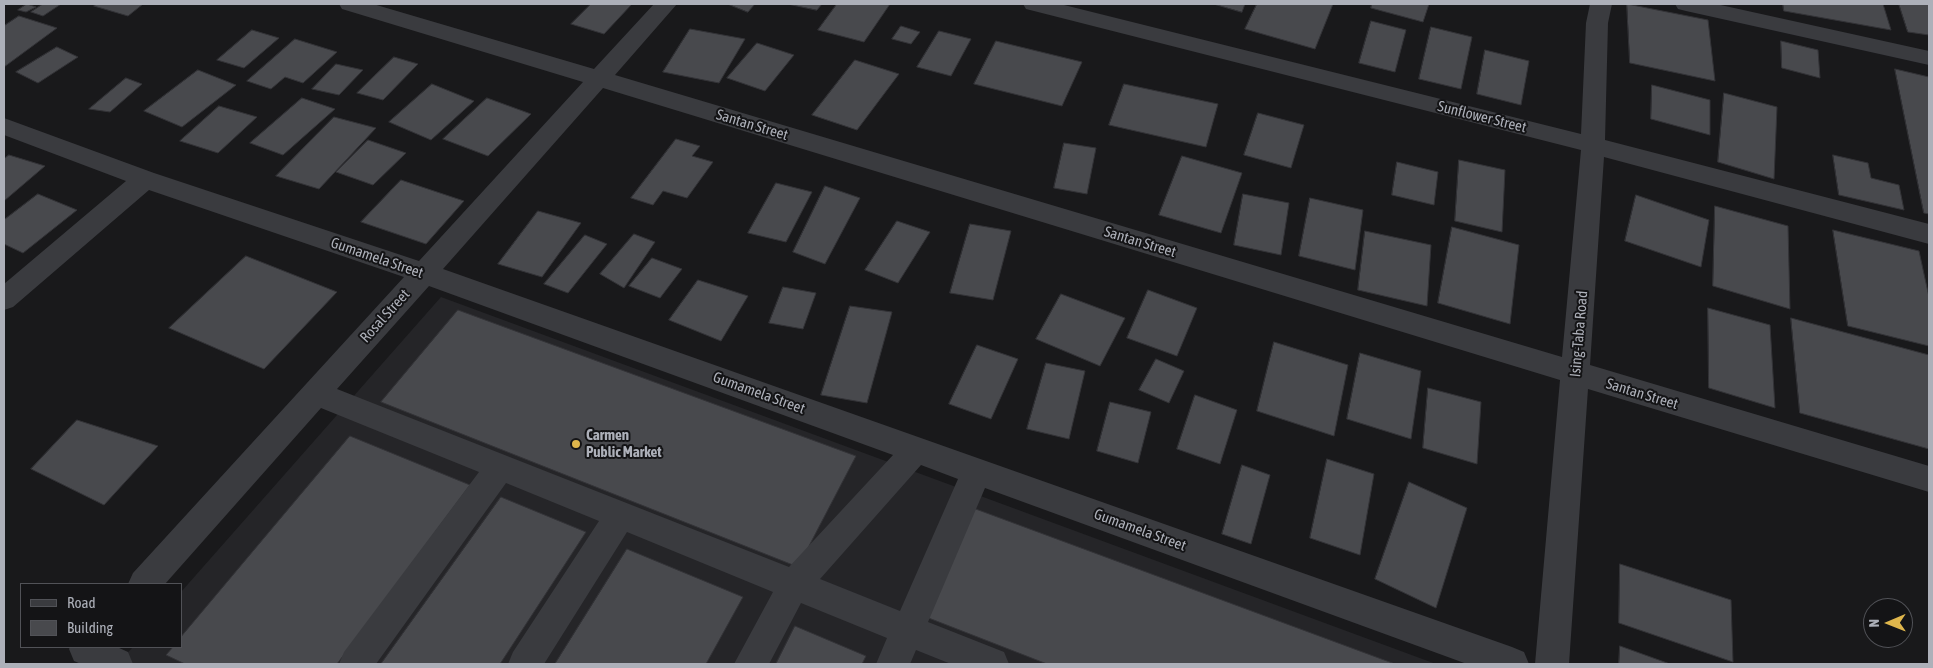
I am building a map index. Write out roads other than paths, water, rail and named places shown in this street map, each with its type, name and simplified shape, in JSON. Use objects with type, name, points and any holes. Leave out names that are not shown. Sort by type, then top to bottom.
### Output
[{"type":"street","name":"Santan Street","points":[[350,4],[1929,479]]},
{"type":"street","name":"Rosal Street","points":[[145,583],[666,4]]},
{"type":"street","name":"Sunflower Street","points":[[1034,4],[1594,145],[1929,234]]},
{"type":"street","name":"Ising-Taba Road","points":[[1552,664],[1594,145],[1597,23],[1601,4]]},
{"type":"street","points":[[1686,4],[1929,58]]},
{"type":"street","name":"Gumamela Street","points":[[4,126],[145,179],[423,273],[917,449],[1512,664]]},
{"type":"street","points":[[4,300],[145,179]]},
{"type":"street","points":[[316,393],[992,664]]},
{"type":"street","points":[[751,664],[794,585],[917,449]]},
{"type":"street","points":[[356,664],[500,467]]},
{"type":"street","points":[[893,664],[977,471]]},
{"type":"street","points":[[525,664],[620,515]]},
{"type":"street","points":[[82,653],[116,664]]},
{"type":"place","name":"Carmen Public Market","points":[[576,444]]}]
